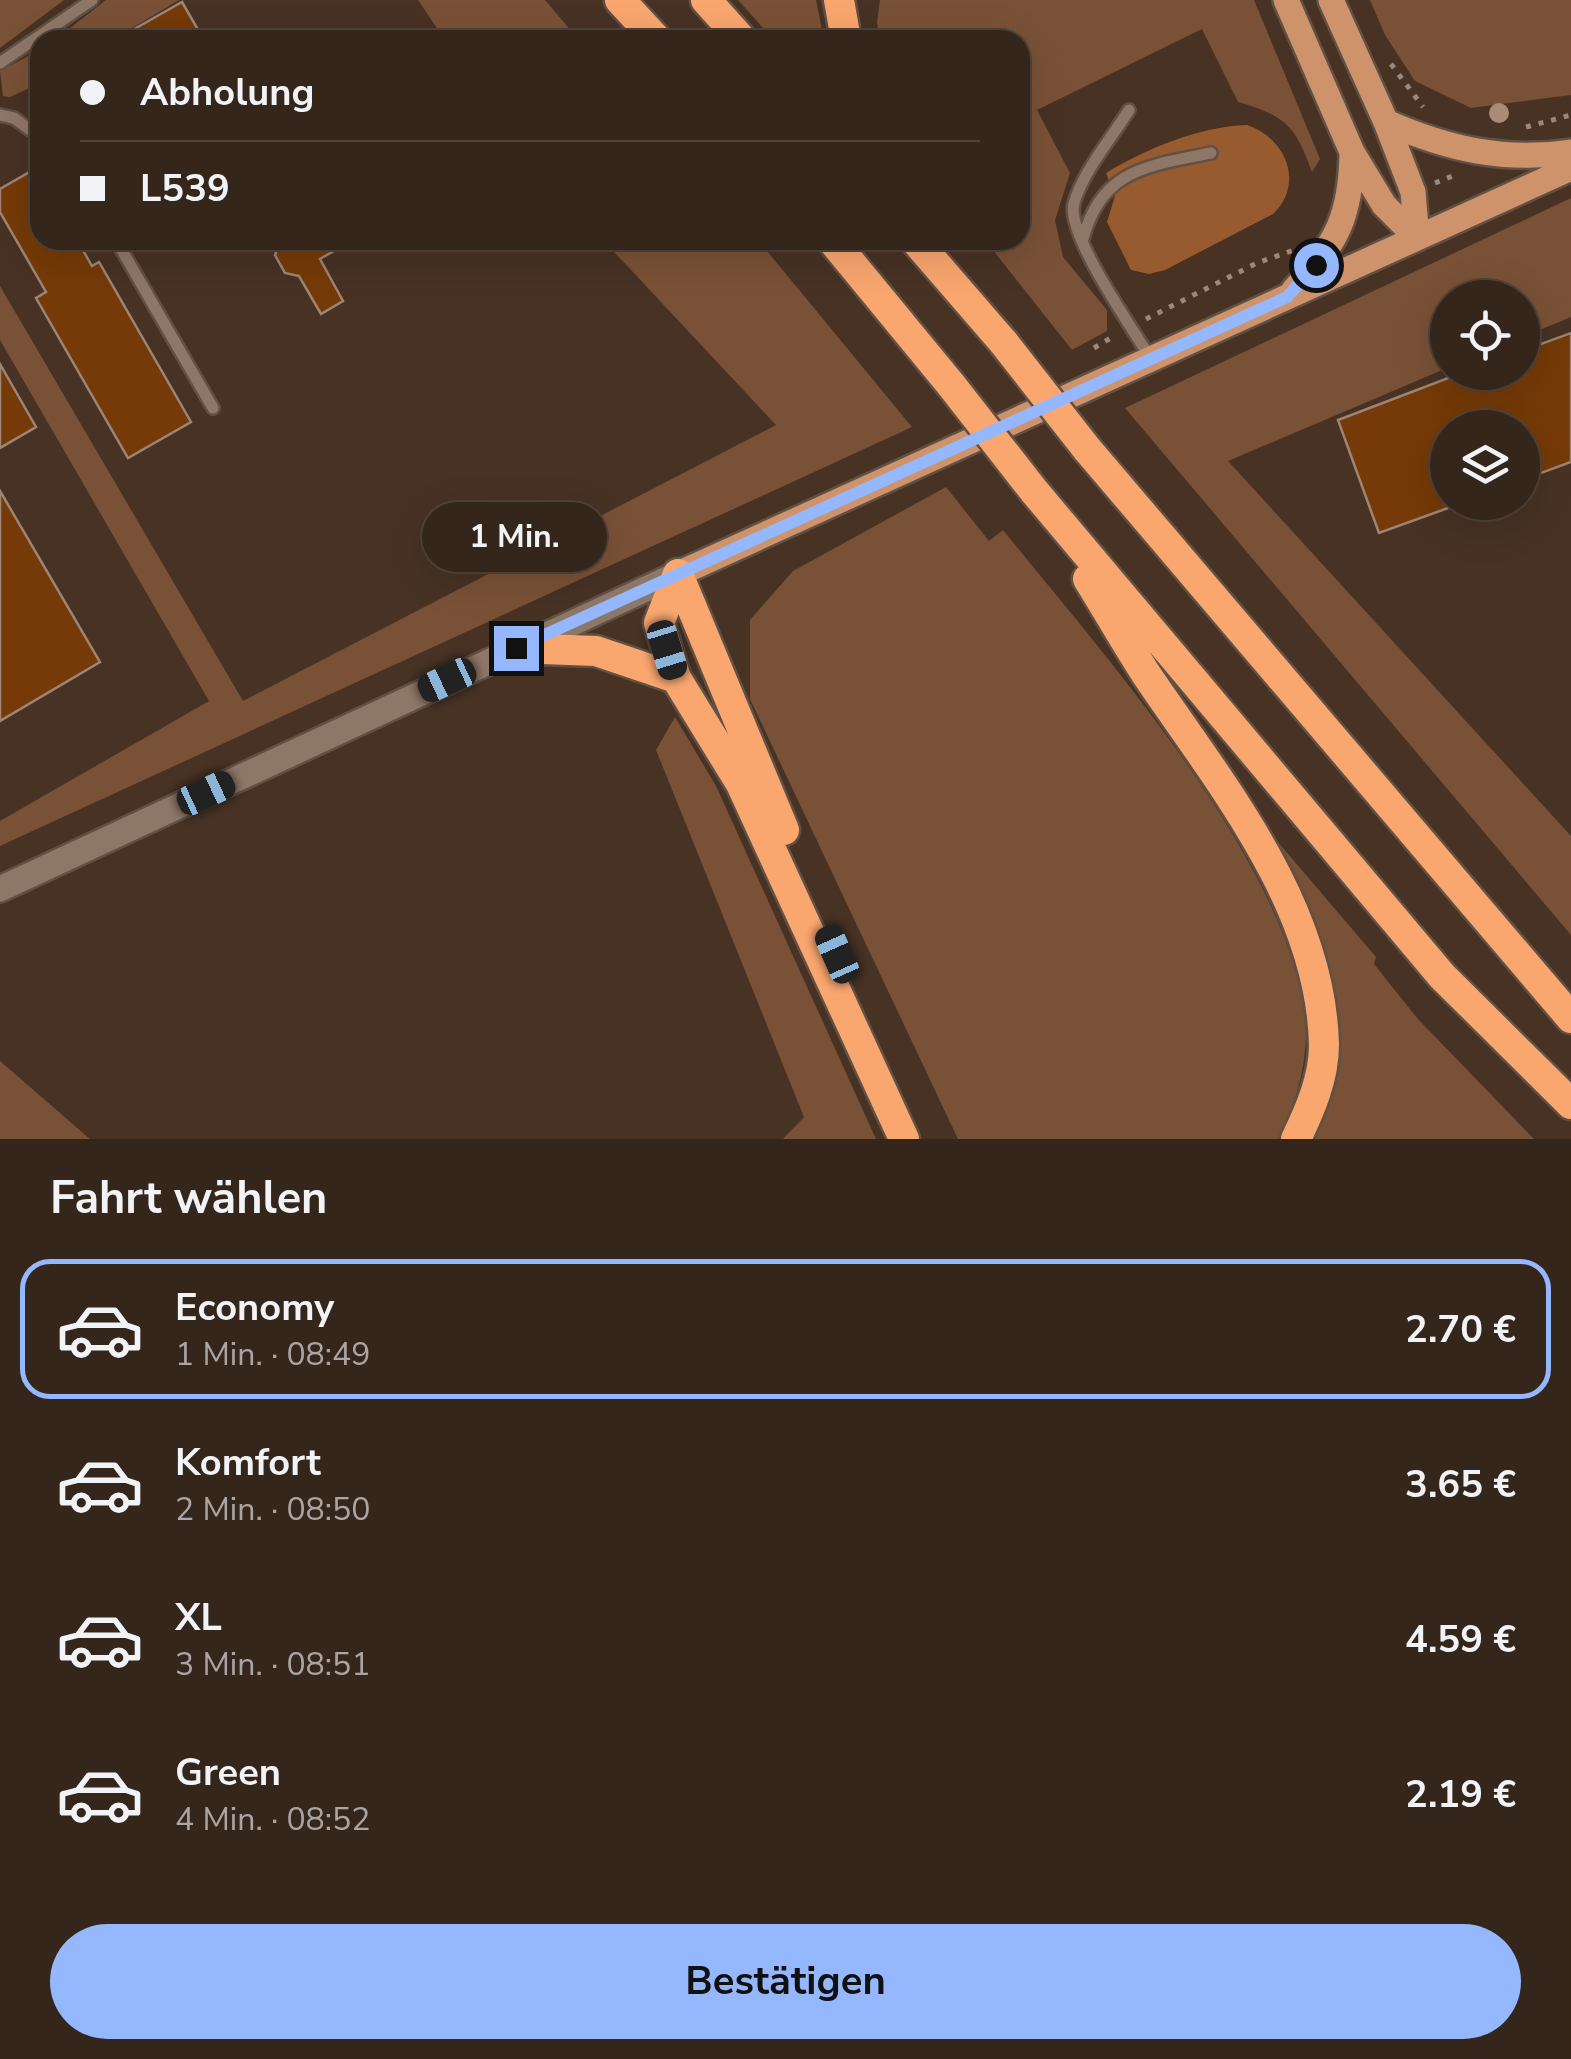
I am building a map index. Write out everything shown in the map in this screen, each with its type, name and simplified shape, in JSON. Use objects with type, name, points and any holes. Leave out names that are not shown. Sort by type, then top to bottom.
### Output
[{"type":"highway","points":[[620,0],[648,30]]},
{"type":"highway","points":[[706,0],[733,30]]},
{"type":"highway","points":[[839,0],[844,30]]},
{"type":"highway","points":[[840,250],[1034,491],[1442,976],[1571,1104]]},
{"type":"highway","points":[[924,250],[1087,448],[1571,1018]]},
{"type":"highway","points":[[950,250],[1004,344]]},
{"type":"highway","points":[[1034,491],[1146,672],[1223,785],[1272,870],[1302,935],[1318,986],[1324,1048],[1314,1101],[1296,1139]]},
{"type":"highway","points":[[678,574],[658,623],[676,678],[741,784],[904,1139]]},
{"type":"highway","points":[[678,574],[815,906],[897,1087],[926,1139]]},
{"type":"highway","points":[[516,648],[596,651],[676,678]]},
{"type":"main road","points":[[1286,0],[1352,152],[1384,204],[1417,238]]},
{"type":"main road","points":[[1331,0],[1413,192],[1417,238]]},
{"type":"main road","points":[[1386,122],[1434,143],[1486,155],[1538,157],[1571,152]]},
{"type":"main road","points":[[1287,297],[1338,234],[1351,193],[1352,152]]},
{"type":"main road","points":[[0,889],[516,648],[1571,168]]},
{"type":"lane","points":[[48,30],[92,0]]},
{"type":"lane","points":[[0,63],[30,42]]},
{"type":"lane","points":[[1129,110],[1073,206],[1074,220],[1090,262],[1151,359]]},
{"type":"lane","points":[[0,114],[14,118],[30,130]]},
{"type":"lane","points":[[1083,239],[1097,199],[1108,187],[1144,170],[1211,154]]},
{"type":"lane","points":[[122,250],[212,408]]},
{"type":"path","points":[[1389,62],[1407,90],[1432,114]]},
{"type":"path","points":[[1520,129],[1571,115]]},
{"type":"path","points":[[1413,192],[1455,175],[1460,149]]},
{"type":"path","points":[[1094,348],[1257,263],[1338,234]]},
{"type":"shaded area","points":[[0,0],[64,0],[0,48]]},
{"type":"shaded area","points":[[106,0],[179,0],[129,30],[68,30]]},
{"type":"shaded area","points":[[418,0],[545,0],[570,30],[438,30]]},
{"type":"shaded area","points":[[738,0],[816,0],[822,30],[765,30]]},
{"type":"shaded area","points":[[880,0],[1254,0],[1320,159],[1312,172],[1300,143],[1287,125],[1267,112],[1238,102],[1202,29],[1037,110],[1070,173],[1055,220],[1063,257],[1107,310],[1107,331],[1072,350],[993,250],[1030,250],[1030,30],[878,30]]},
{"type":"shaded area","points":[[1370,0],[1571,0],[1571,95],[1471,108],[1415,81],[1385,35]]},
{"type":"shaded area","points":[[30,55],[30,88],[10,97],[3,96],[0,71]]},
{"type":"shaded area","points":[[1247,125],[1272,140],[1287,163],[1288,189],[1283,202],[1273,214],[1165,270],[1149,274],[1131,270],[1107,222],[1115,196],[1106,173],[1174,140]]},
{"type":"shaded area","points":[[1571,198],[1571,317],[1540,330],[1540,280],[1430,280],[1430,375],[1228,461],[1571,836],[1571,935],[1125,408]]},
{"type":"shaded area","points":[[612,250],[766,250],[912,427],[0,846],[0,821],[209,701],[0,340],[0,286],[243,701],[776,425]]},
{"type":"shaded area","points":[[946,487],[989,541],[1003,530],[1141,701],[1235,839],[1272,908],[1297,975],[1306,1037],[1298,1090],[1278,1139],[958,1139],[750,699],[750,620],[793,571]]},
{"type":"shaded area","points":[[675,717],[716,786],[876,1139],[783,1139],[804,1117],[656,750]]},
{"type":"shaded area","points":[[1265,827],[1376,957],[1374,964],[1417,1018],[1534,1139],[1311,1139],[1329,1089]]},
{"type":"shaded area","points":[[0,1061],[90,1139],[0,1139]]},
{"type":"building","points":[[182,2],[198,30],[133,30]]},
{"type":"building","points":[[30,172],[30,250],[83,250],[92,266],[99,262],[191,422],[128,458],[36,298],[46,292],[0,212],[0,189]]},
{"type":"building","points":[[277,250],[336,250],[320,259],[343,301],[321,314],[299,276],[285,273],[275,255]]},
{"type":"building","points":[[1571,333],[1571,462],[1540,473],[1540,410],[1430,410],[1430,515],[1379,533],[1338,420],[1430,385],[1430,390],[1540,390],[1540,344]]},
{"type":"building","points":[[0,364],[36,427],[0,448]]},
{"type":"building","points":[[0,491],[100,662],[0,721]]},
{"type":"route","points":[[516,648],[1287,297],[1316,265]]}]
